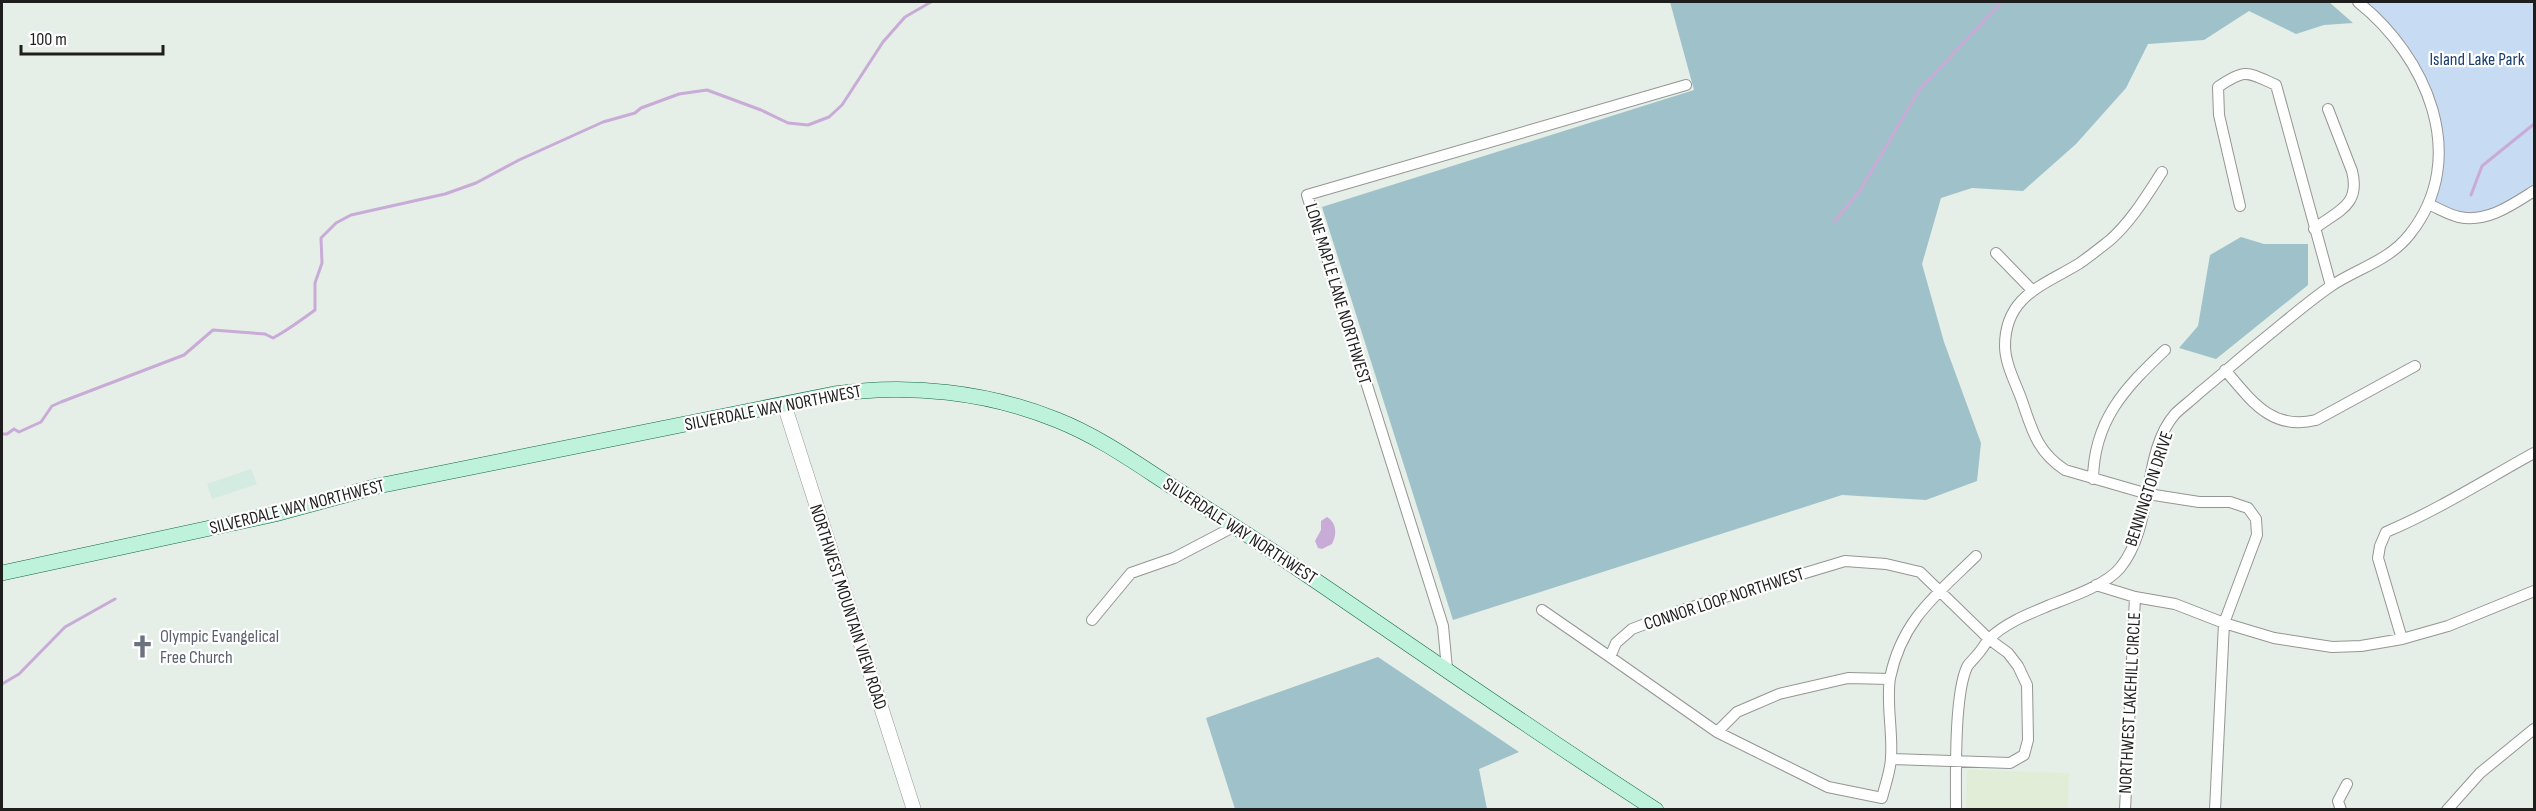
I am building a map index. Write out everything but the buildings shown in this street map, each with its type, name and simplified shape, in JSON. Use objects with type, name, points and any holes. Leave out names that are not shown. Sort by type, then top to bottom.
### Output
[{"type":"main road","name":"SILVERDALE WAY NORTHWEST","points":[[2,573],[275,514],[378,486],[784,404],[853,391],[894,389],[946,392],[1008,404],[1056,419],[1090,435],[1235,526],[1656,810]]},
{"type":"street","name":"BENNINGTON DRIVE","points":[[1956,810],[1956,761],[1962,687],[1968,666],[1989,639],[2012,622],[2096,585],[2119,569],[2136,541],[2163,437],[2174,415],[2225,370],[2331,286],[2391,253],[2411,234],[2428,204],[2436,179],[2439,141],[2436,121],[2426,91],[2412,62],[2395,36],[2358,2]]},
{"type":"street","points":[[2240,206],[2219,115],[2218,87],[2241,73],[2252,74],[2276,85],[2331,286]]},
{"type":"street","name":"LONE MAPLE LANE NORTHWEST","points":[[1447,669],[1443,626],[1307,195],[1686,85]]},
{"type":"street","points":[[2314,229],[2346,207],[2354,193],[2352,171],[2328,109]]},
{"type":"street","points":[[2162,172],[2140,205],[2111,239],[2081,262],[2032,290],[2019,303],[2007,328],[2005,347],[2013,377],[2039,447],[2065,470],[2148,495],[2199,502],[2230,502],[2248,508],[2256,519],[2257,536],[2224,623],[2215,810]]},
{"type":"street","points":[[2428,204],[2458,217],[2478,218],[2500,212],[2535,191]]},
{"type":"street","points":[[1996,253],[2032,290]]},
{"type":"street","points":[[2093,479],[2098,437],[2106,417],[2130,385],[2165,350]]},
{"type":"street","points":[[2225,370],[2259,409],[2271,416],[2304,423],[2316,420],[2415,366]]},
{"type":"street","name":"NORTHWEST MOUNTAIN VIEW ROAD","points":[[784,404],[914,810]]},
{"type":"street","points":[[2402,639],[2378,558],[2386,532],[2415,520],[2535,453]]},
{"type":"street","points":[[1092,620],[1131,573],[1174,558],[1235,526]]},
{"type":"street","points":[[1542,610],[1717,732],[1828,787],[1882,798],[1892,759],[1890,679],[1904,634],[1919,612],[1976,556]]},
{"type":"street","name":"CONNOR LOOP NORTHWEST","points":[[1610,657],[1616,643],[1632,629],[1682,610],[1845,561],[1886,564],[1920,572],[1989,639],[2008,653],[2018,666],[2027,685],[2028,740],[2024,755],[2010,763],[1956,761]]},
{"type":"street","points":[[2096,585],[2135,597],[2175,604],[2224,623],[2274,638],[2332,647],[2361,646],[2402,639],[2448,626],[2535,591]]},
{"type":"street","name":"NORTHWEST LAKEHILL CIRCLE","points":[[2125,810],[2135,597]]},
{"type":"street","points":[[1717,732],[1737,712],[1779,694],[1848,678],[1890,679]]},
{"type":"street","points":[[2446,810],[2480,773],[2535,729]]},
{"type":"street","points":[[1892,759],[1956,761]]},
{"type":"street","points":[[2341,810],[2338,801],[2347,784]]},
{"type":"shaded area","points":[[1670,2],[2329,2],[2353,23],[2324,25],[2296,34],[2249,11],[2204,40],[2148,44],[2126,88],[2076,144],[2023,191],[1972,188],[1941,198],[1922,264],[1944,342],[1981,443],[1977,481],[1926,500],[1842,495],[1453,620],[1322,207],[1694,90]]},
{"type":"shaded area","points":[[2241,237],[2264,244],[2308,244],[2308,285],[2216,359],[2179,348],[2198,326],[2210,255]]},
{"type":"shaded area","points":[[251,469],[257,484],[212,499],[207,484]]},
{"type":"shaded area","points":[[1327,517],[1334,526],[1335,537],[1332,544],[1322,549],[1318,548],[1315,541],[1321,530],[1321,521]]},
{"type":"shaded area","points":[[1378,657],[1519,752],[1479,769],[1487,809],[1235,809],[1206,718]]},
{"type":"shaded area","points":[[1967,770],[2069,773],[2068,809],[1966,809]]},
{"type":"green space","name":"Island Lake Park","points":[[2358,2],[2534,2],[2534,191],[2478,218],[2428,204],[2439,151],[2418,72]]},
{"type":"waterway","points":[[2,434],[7,434],[14,429],[19,432],[41,422],[52,406],[61,402],[184,355],[213,330],[265,334],[273,338],[284,332],[315,310],[315,283],[322,263],[321,238],[336,223],[351,215],[445,194],[476,183],[519,160],[603,122],[635,113],[641,108],[679,94],[707,90],[761,110],[788,123],[808,125],[829,117],[842,105],[883,42],[905,17],[931,2]]},
{"type":"waterway","points":[[1834,222],[1861,189],[1919,90],[2002,2]]},
{"type":"waterway","points":[[2471,195],[2482,166],[2534,124]]},
{"type":"waterway","points":[[2,684],[19,674],[65,627],[115,599]]},
{"type":"place","name":"Olympic Evangelical Free Church","points":[[142,646]]}]
